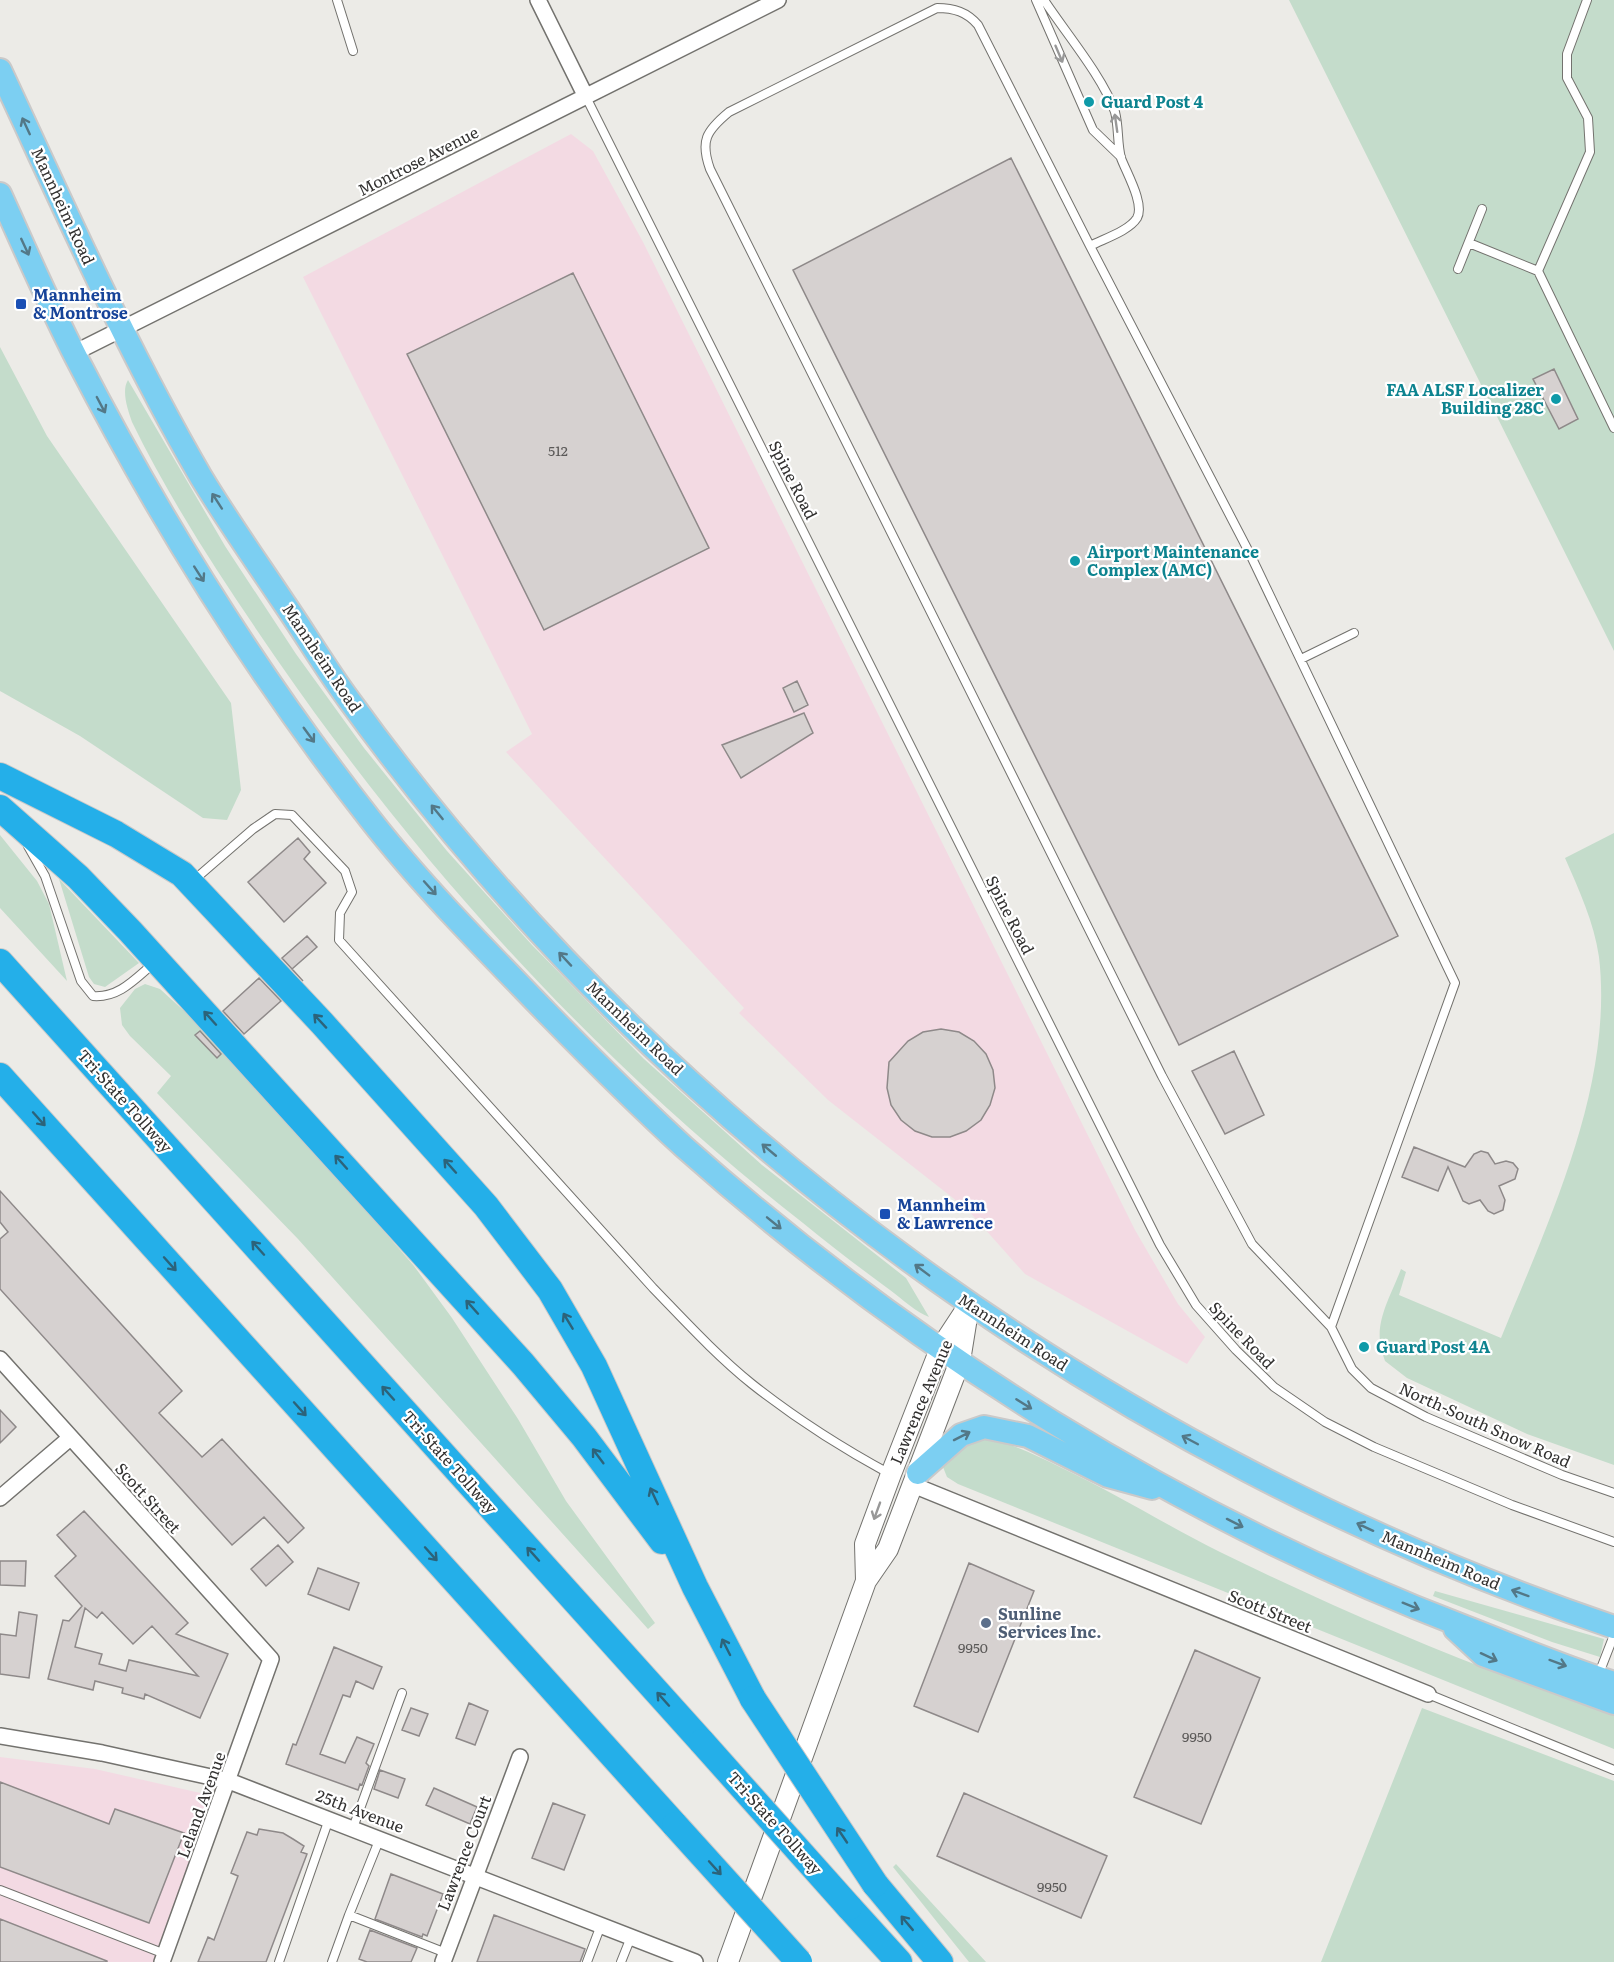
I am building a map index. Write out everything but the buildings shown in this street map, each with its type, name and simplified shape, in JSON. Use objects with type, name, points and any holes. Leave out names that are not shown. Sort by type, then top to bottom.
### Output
[{"type":"highway","points":[[0,776],[116,834],[182,874],[322,1023],[486,1206],[549,1290],[594,1366],[695,1587],[753,1699],[875,1884],[940,1962]]},
{"type":"highway","points":[[0,809],[78,877],[157,960],[523,1364],[590,1446],[695,1587]]},
{"type":"highway","name":"Tri-State Tollway","points":[[0,962],[899,1962]]},
{"type":"highway","points":[[0,1076],[800,1962]]},
{"type":"main road","name":"Mannheim Road","points":[[0,70],[123,330],[204,480],[348,699],[470,852],[568,963],[722,1110],[803,1179],[969,1305],[1072,1371],[1186,1438],[1324,1508],[1478,1576],[1614,1627]]},
{"type":"main road","points":[[0,194],[74,354],[151,495],[198,573],[268,679],[372,822],[484,949],[681,1144],[816,1257],[940,1348],[1040,1413],[1182,1497],[1292,1553],[1445,1619],[1606,1680]]},
{"type":"main road","name":"Lawrence Avenue","points":[[866,1581],[865,1544],[891,1474],[940,1348],[969,1305]]},
{"type":"main road","name":"Lawrence Avenue","points":[[728,1962],[866,1581],[888,1549],[960,1361],[969,1305]]},
{"type":"main road","points":[[916,1479],[961,1435],[984,1427],[1028,1436],[1108,1476],[1182,1497]]},
{"type":"main road","points":[[1445,1619],[1484,1656],[1614,1703]]},
{"type":"street","points":[[538,0],[586,97]]},
{"type":"street","name":"Montrose Avenue","points":[[74,354],[778,0]]},
{"type":"street","name":"Scott Street","points":[[0,1359],[271,1659]]},
{"type":"street","points":[[0,1498],[70,1438]]},
{"type":"street","name":"Scott Street","points":[[916,1479],[1428,1694]]},
{"type":"street","name":"Leland Avenue","points":[[164,1958],[271,1659]]},
{"type":"street","name":"25th Avenue","points":[[0,1736],[81,1749],[229,1781],[695,1962]]},
{"type":"street","name":"Lawrence Court","points":[[444,1957],[520,1756]]},
{"type":"lane","points":[[337,0],[352,51]]},
{"type":"lane","points":[[1036,0],[1093,130],[1121,157]]},
{"type":"lane","points":[[1044,0],[1106,92],[1115,114],[1121,157],[1132,182],[1139,208],[1138,217],[1131,225],[1090,246]]},
{"type":"lane","points":[[1538,271],[1590,152],[1588,118],[1567,78],[1566,54],[1587,0]]},
{"type":"lane","points":[[937,8],[950,8],[971,17],[978,25],[1090,246],[1250,554],[1455,983],[1331,1327],[1252,1244],[1182,1115],[703,151],[707,136],[715,123],[729,112],[937,8]]},
{"type":"lane","name":"Spine Road","points":[[586,97],[1160,1245],[1196,1305],[1236,1350],[1274,1387],[1325,1422],[1374,1447],[1501,1500],[1614,1542]]},
{"type":"lane","points":[[1458,269],[1482,209]]},
{"type":"lane","points":[[1469,243],[1538,271],[1614,428]]},
{"type":"lane","points":[[1301,659],[1354,633]]},
{"type":"lane","points":[[0,809],[23,838],[45,876],[81,981],[93,996],[107,997],[122,990],[157,960]]},
{"type":"lane","points":[[191,883],[253,829],[275,814],[292,815],[345,871],[352,892],[340,913],[339,940],[646,1279],[696,1333],[752,1384],[851,1453],[891,1474]]},
{"type":"lane","name":"North-South Snow Road","points":[[1331,1327],[1352,1369],[1371,1388],[1426,1417],[1562,1475],[1614,1493]]},
{"type":"lane","points":[[1606,1680],[1614,1635]]},
{"type":"lane","points":[[353,1828],[402,1693]]},
{"type":"lane","name":"Scott Street","points":[[1428,1694],[1614,1770]]},
{"type":"lane","points":[[279,1962],[329,1819]]},
{"type":"lane","points":[[332,1962],[380,1838]]},
{"type":"lane","points":[[0,1890],[164,1958]]},
{"type":"lane","points":[[349,1915],[444,1957]]},
{"type":"lane","points":[[587,1962],[601,1925]]},
{"type":"lane","points":[[621,1962],[631,1937]]},
{"type":"shaded area","points":[[571,134],[593,151],[643,242],[1135,1230],[1178,1304],[1205,1337],[1187,1364],[1025,1274],[967,1209],[828,1100],[739,1013],[744,1008],[506,752],[532,734],[303,277]]},
{"type":"shaded area","points":[[0,1757],[95,1769],[218,1797],[158,1962],[0,1962]]},
{"type":"green space","points":[[1289,0],[1614,0],[1614,651]]},
{"type":"green space","points":[[0,347],[47,436],[231,703],[241,790],[227,820],[203,818],[80,736],[0,691]]},
{"type":"green space","points":[[128,380],[225,546],[296,654],[364,748],[447,851],[532,945],[644,1059],[762,1165],[906,1278],[929,1317],[909,1305],[814,1232],[728,1162],[656,1098],[519,962],[455,890],[334,739],[219,574],[182,514],[132,422],[125,395]]},
{"type":"green space","points":[[1614,833],[1614,1465],[1527,1434],[1407,1378],[1385,1361],[1381,1349],[1388,1348],[1387,1340],[1380,1341],[1380,1332],[1386,1304],[1401,1269],[1406,1272],[1399,1295],[1501,1338],[1557,1200],[1587,1104],[1597,1055],[1601,1006],[1597,944],[1581,894],[1565,858]]},
{"type":"green space","points":[[0,835],[37,881],[49,904],[67,981],[0,908]]},
{"type":"green space","points":[[59,879],[139,963],[105,987],[94,984],[89,977]]},
{"type":"green space","points":[[145,984],[160,989],[183,1010],[190,1007],[414,1266],[452,1318],[518,1419],[566,1501],[655,1623],[648,1629],[298,1239],[157,1093],[171,1076],[130,1036],[122,1025],[120,1008],[135,989]]},
{"type":"green space","points":[[984,1438],[1014,1446],[1042,1458],[1101,1487],[1220,1552],[1365,1619],[1464,1660],[1614,1715],[1614,1749],[958,1484],[947,1477],[943,1467],[949,1455],[971,1441]]},
{"type":"green space","points":[[1435,1591],[1604,1639],[1600,1657],[1552,1642],[1433,1596]]},
{"type":"green space","points":[[1422,1708],[1614,1781],[1614,1962],[1321,1962]]},
{"type":"green space","points":[[896,1864],[986,1962],[969,1962],[893,1867]]},
{"type":"place","name":"Guard Post 4","points":[[1089,102]]},
{"type":"place","name":"Mannheim & Montrose","points":[[21,304]]},
{"type":"place","name":"FAA ALSF Localizer Building 28C","points":[[1556,399]]},
{"type":"place","name":"Airport Maintenance Complex (AMC)","points":[[1075,561]]},
{"type":"place","name":"Mannheim & Lawrence","points":[[885,1214]]},
{"type":"place","name":"Guard Post 4A","points":[[1364,1347]]},
{"type":"place","name":"Sunline Services Inc.","points":[[986,1623]]}]
